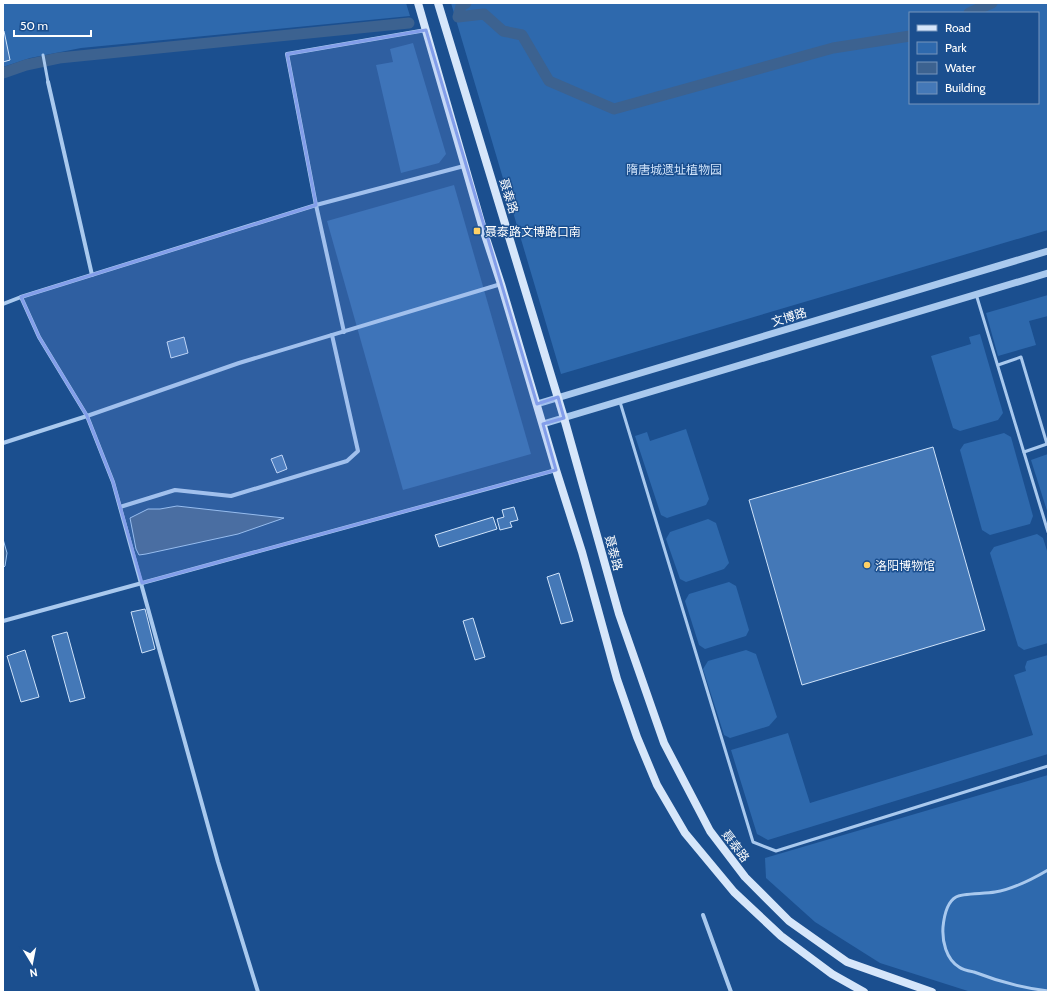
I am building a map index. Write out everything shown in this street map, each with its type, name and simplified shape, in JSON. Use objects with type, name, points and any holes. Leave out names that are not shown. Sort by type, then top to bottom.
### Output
[{"type":"main road","points":[[418,3],[464,166],[582,552],[618,679],[637,737],[661,792],[685,833],[734,892],[781,936],[832,974],[864,992]]},
{"type":"main road","name":"聂泰路","points":[[438,3],[558,397],[619,614],[664,743],[710,831],[745,877],[789,921],[847,962],[932,992]]},
{"type":"street","points":[[344,332],[316,205],[287,54],[426,30]]},
{"type":"street","points":[[48,82],[92,275]]},
{"type":"street","points":[[3,304],[20,297],[316,205],[464,166]]},
{"type":"street","name":"文博路","points":[[537,404],[1048,251]]},
{"type":"street","points":[[543,424],[1048,273]]},
{"type":"street","points":[[3,442],[87,416],[239,363],[501,284]]},
{"type":"street","points":[[20,297],[39,337],[87,416],[113,482],[218,862],[258,992]]},
{"type":"street","points":[[120,507],[175,490],[231,496],[347,461],[358,451],[332,335]]},
{"type":"street","points":[[3,621],[556,470]]},
{"type":"street","points":[[703,915],[731,992]]},
{"type":"lane","points":[[43,56],[48,82]]},
{"type":"lane","points":[[976,294],[1047,524],[1048,532]]},
{"type":"lane","points":[[998,365],[1021,357],[1047,444],[1024,452]]},
{"type":"lane","points":[[620,402],[753,842],[776,851],[1048,766]]},
{"type":"lane","points":[[1048,870],[1028,881],[1010,888],[981,894],[961,894],[954,898],[949,904],[943,919],[942,937],[948,954],[959,967],[982,976],[1048,991]]},
{"type":"highlighted area","points":[[426,30],[537,404],[558,397],[564,418],[543,424],[556,470],[142,583],[113,482],[87,416],[39,337],[21,297],[316,205],[287,54]]},
{"type":"green space","points":[[3,3],[406,3],[410,16],[81,48],[30,58],[3,67]]},
{"type":"green space","name":"隋唐城遗址植物园","points":[[451,3],[1048,3],[1048,230],[561,374]]},
{"type":"green space","points":[[413,43],[446,154],[439,163],[401,173],[376,65],[393,62],[390,49]]},
{"type":"green space","points":[[454,185],[531,454],[403,490],[327,221]]},
{"type":"green space","points":[[1048,295],[1048,316],[1029,321],[1036,345],[998,356],[986,313]]},
{"type":"green space","points":[[980,334],[1003,413],[998,420],[960,431],[953,428],[931,356],[971,344],[969,337]]},
{"type":"green space","points":[[686,429],[709,499],[706,505],[667,518],[661,515],[635,436],[647,432],[650,441]]},
{"type":"green space","points":[[1004,433],[1011,437],[1033,516],[1030,524],[990,535],[982,530],[960,450],[964,444]]},
{"type":"green space","points":[[1048,454],[1048,514],[1031,460]]},
{"type":"green space","points":[[708,519],[716,523],[729,563],[724,569],[686,582],[680,579],[666,539],[670,532]]},
{"type":"green space","points":[[1037,534],[1043,538],[1048,554],[1048,643],[1024,650],[1018,646],[990,553],[994,547]]},
{"type":"green space","points":[[729,582],[736,586],[749,630],[746,636],[705,649],[699,645],[685,601],[689,594]]},
{"type":"green space","points":[[746,650],[756,654],[777,717],[769,726],[730,738],[724,735],[703,669],[708,661]]},
{"type":"green space","points":[[1048,655],[1048,754],[768,840],[757,834],[731,750],[788,733],[810,803],[1033,735],[1014,675],[1026,671],[1025,667],[1027,661]]},
{"type":"green space","points":[[1048,775],[1048,992],[971,992],[880,963],[815,922],[766,878],[765,858]]},
{"type":"water","points":[[177,506],[284,518],[238,534],[139,555],[136,549],[130,518],[148,509],[160,509]]},
{"type":"water","points":[[3,539],[7,553],[5,566],[3,568]]},
{"type":"building","points":[[3,31],[10,60],[3,62]]},
{"type":"building","points":[[184,337],[188,353],[171,358],[167,342]]},
{"type":"building","name":"洛阳博物馆","points":[[933,447],[985,630],[802,685],[749,500]]},
{"type":"building","points":[[282,455],[287,469],[277,473],[271,459]]},
{"type":"building","points":[[514,507],[518,520],[510,522],[512,527],[500,530],[497,519],[504,517],[502,510]]},
{"type":"building","points":[[493,517],[497,529],[439,547],[435,535]]},
{"type":"building","points":[[559,573],[573,621],[561,624],[547,577]]},
{"type":"building","points":[[145,609],[155,649],[142,653],[131,612]]},
{"type":"building","points":[[473,618],[485,657],[475,660],[463,621]]},
{"type":"building","points":[[67,632],[85,698],[70,702],[52,636]]},
{"type":"building","points":[[25,650],[39,697],[21,702],[7,656]]},
{"type":"waterway","points":[[466,3],[461,6],[458,17],[484,14],[503,31],[522,35],[549,81],[614,109],[833,48],[909,36]]},
{"type":"waterway","points":[[971,12],[992,3]]},
{"type":"waterway","points":[[3,73],[26,65],[59,58],[409,23]]},
{"type":"place","name":"聂泰路文博路口南","points":[[477,231]]},
{"type":"place","name":"洛阳博物馆","points":[[867,565]]}]
